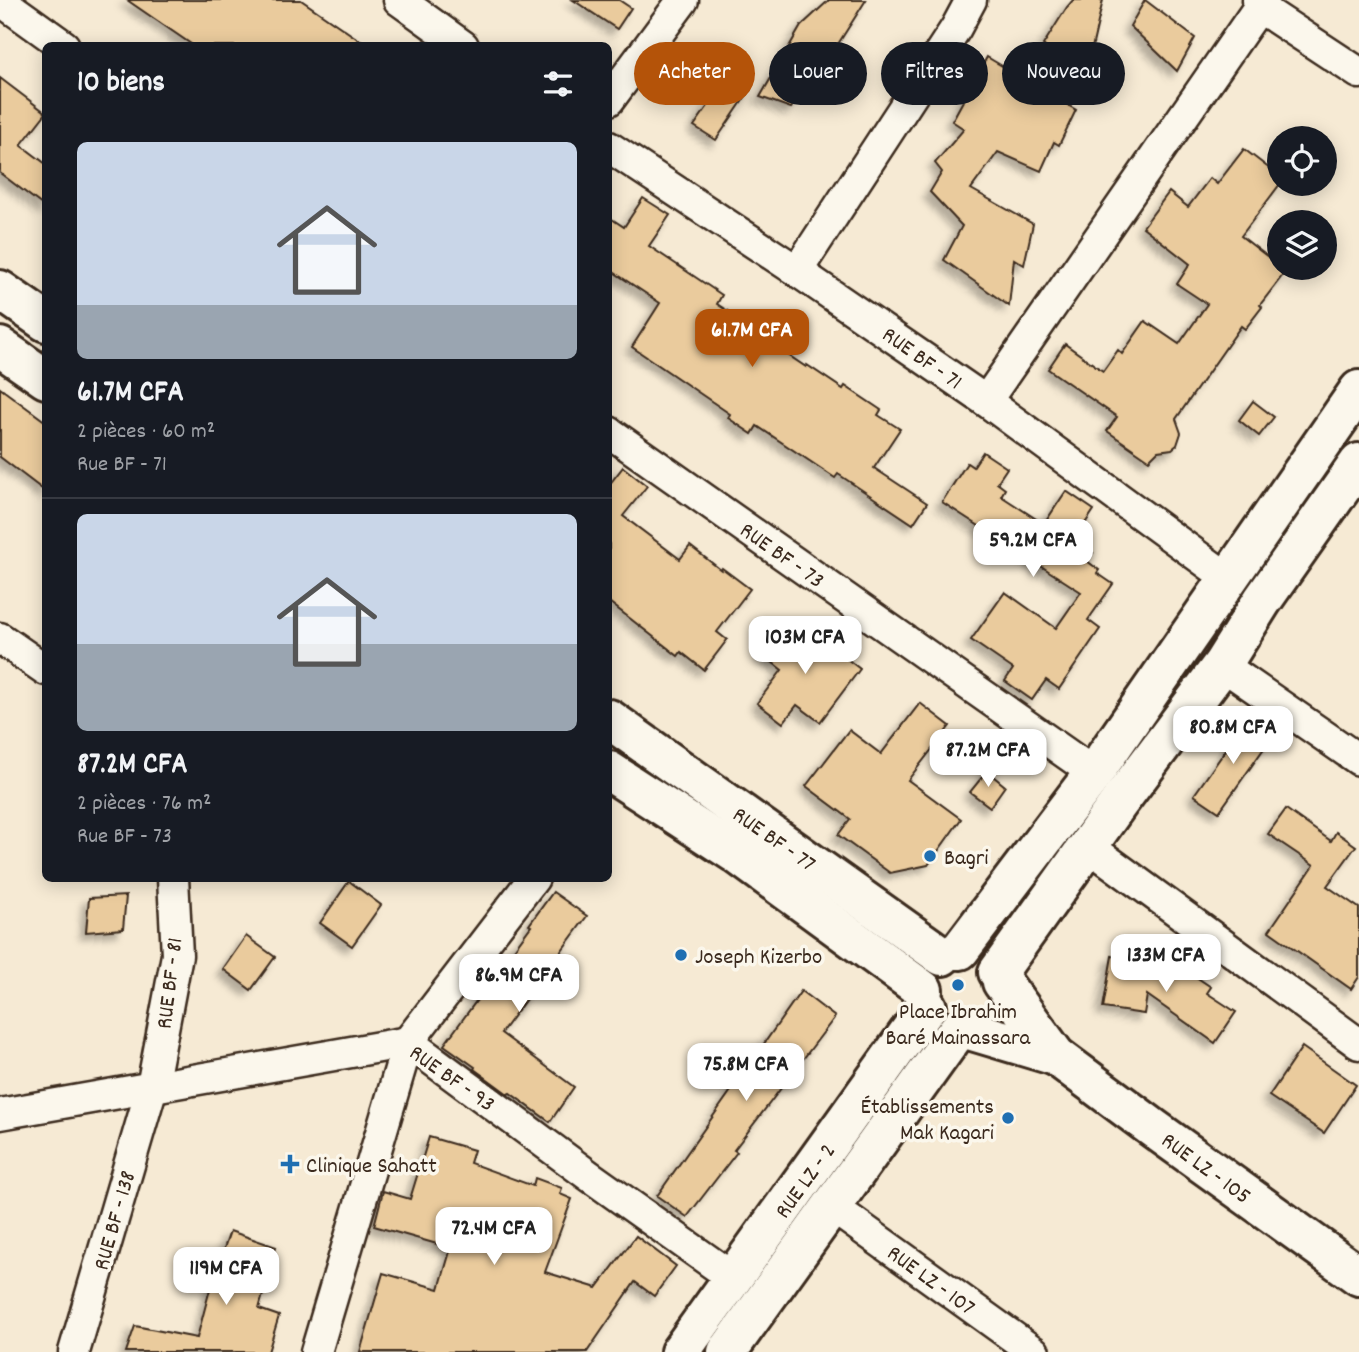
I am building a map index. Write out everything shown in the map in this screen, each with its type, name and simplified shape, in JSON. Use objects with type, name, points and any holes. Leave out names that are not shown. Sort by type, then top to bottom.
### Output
[{"type":"main road","points":[[0,290],[42,319]]},
{"type":"main road","points":[[0,347],[42,376]]},
{"type":"main road","points":[[951,953],[1094,773],[1359,390]]},
{"type":"main road","points":[[1000,977],[1088,846],[1222,665],[1262,601],[1356,474]]},
{"type":"main road","name":"RUE BF - 77","points":[[624,730],[951,953]]},
{"type":"main road","name":"RUE BF - 77","points":[[612,777],[735,853],[925,999]]},
{"type":"main road","points":[[972,951],[992,962],[1000,977],[1003,994],[1000,1005],[987,1022],[963,1030],[939,1023],[932,1016],[925,999],[924,980],[934,962],[951,953],[972,951]]},
{"type":"main road","name":"RUE LZ - 105","points":[[1000,977],[1056,1056],[1359,1276]]},
{"type":"main road","name":"RUE LZ - 2","points":[[680,1352],[925,999]]},
{"type":"main road","name":"RUE LZ - 2","points":[[727,1352],[831,1206],[963,1030]]},
{"type":"main road","name":"RUE LZ - 105","points":[[963,1030],[1056,1056]]},
{"type":"street","points":[[0,0],[58,42]]},
{"type":"street","points":[[399,0],[457,42]]},
{"type":"street","points":[[612,96],[683,0]]},
{"type":"street","points":[[797,271],[956,28],[971,0]]},
{"type":"street","points":[[986,401],[1260,2],[1359,73]]},
{"type":"street","name":"RUE BF - 71","points":[[612,149],[797,271],[986,401],[1229,579]]},
{"type":"street","name":"RUE BF - 73","points":[[612,434],[1094,773]]},
{"type":"street","points":[[0,638],[42,667]]},
{"type":"street","points":[[1222,665],[1359,760]]},
{"type":"street","points":[[612,772],[624,730]]},
{"type":"street","points":[[1088,846],[1359,1044]]},
{"type":"street","name":"RUE BF - 81","points":[[152,1087],[177,956],[173,882]]},
{"type":"street","points":[[316,1352],[408,1042],[531,882]]},
{"type":"street","name":"RUE BF - 93","points":[[0,1114],[408,1042],[733,1278]]},
{"type":"street","name":"RUE BF - 138","points":[[74,1352],[152,1087]]},
{"type":"street","name":"RUE LZ - 107","points":[[831,1206],[1034,1352]]},
{"type":"building","points":[[127,0],[301,0],[362,42],[188,42]]},
{"type":"building","points":[[573,0],[619,0],[631,8],[617,29]]},
{"type":"building","points":[[829,0],[866,0],[839,42],[792,42],[801,26]]},
{"type":"building","points":[[1073,0],[1103,0],[1093,42],[1045,42]]},
{"type":"building","points":[[1145,0],[1195,38],[1177,71],[1130,26]]},
{"type":"building","points":[[988,58],[1002,66],[1002,105],[1068,105],[1076,110],[1059,145],[1054,142],[1041,171],[998,152],[971,189],[1033,224],[1024,265],[1014,259],[1009,306],[944,260],[962,226],[930,192],[942,172],[935,163],[964,129],[952,121],[961,105],[988,105]]},
{"type":"building","points":[[0,78],[42,110],[42,118],[21,145],[42,161],[42,205],[0,173]]},
{"type":"building","points":[[769,81],[769,100],[760,97]]},
{"type":"building","points":[[709,105],[740,105],[716,140],[694,126]]},
{"type":"building","points":[[1244,149],[1267,167],[1267,196],[1271,196],[1241,236],[1267,256],[1267,280],[1279,280],[1245,329],[1241,326],[1176,419],[1181,433],[1177,445],[1172,449],[1158,451],[1149,460],[1107,431],[1117,417],[1048,369],[1065,344],[1103,371],[1118,350],[1122,354],[1145,321],[1179,344],[1207,304],[1177,284],[1190,264],[1143,227],[1169,192],[1188,207],[1210,178],[1217,184]]},
{"type":"building","points":[[643,198],[670,215],[649,246],[722,295],[717,304],[767,337],[766,340],[843,389],[845,386],[881,410],[878,415],[900,429],[874,468],[927,503],[913,524],[838,474],[835,478],[757,426],[752,434],[728,418],[730,414],[632,347],[660,303],[612,271],[612,219],[624,227]]},
{"type":"building","points":[[0,388],[42,419],[42,489],[0,457]]},
{"type":"building","points":[[1253,401],[1274,417],[1259,436],[1239,420]]},
{"type":"building","points":[[983,452],[1007,468],[997,483],[1005,489],[1001,496],[1044,524],[1066,491],[1094,510],[1074,540],[1093,553],[1087,561],[1099,570],[1097,573],[1113,584],[1088,620],[1100,629],[1059,689],[1046,680],[1032,700],[1005,681],[1013,669],[971,640],[1005,592],[1056,628],[1081,592],[942,502],[967,463],[973,467]]},
{"type":"building","points":[[623,467],[647,486],[623,516],[680,559],[690,546],[750,589],[717,632],[727,640],[704,670],[681,652],[678,656],[612,604],[612,481]]},
{"type":"building","points":[[789,622],[834,657],[838,652],[860,669],[820,722],[797,705],[783,723],[757,703],[782,670],[763,655]]},
{"type":"building","points":[[920,703],[950,726],[908,780],[961,819],[928,865],[890,873],[838,835],[850,819],[806,786],[849,730],[881,754]]},
{"type":"building","points":[[1247,720],[1272,737],[1219,812],[1194,795]]},
{"type":"building","points":[[987,771],[1005,786],[990,807],[970,792]]},
{"type":"building","points":[[1286,809],[1331,841],[1336,832],[1356,846],[1327,886],[1359,908],[1359,977],[1351,989],[1269,931],[1314,865],[1268,834]]},
{"type":"building","points":[[348,882],[381,905],[352,946],[320,923]]},
{"type":"building","points":[[553,892],[587,916],[501,1033],[574,1087],[550,1122],[444,1045]]},
{"type":"building","points":[[126,896],[123,929],[86,932],[89,898]]},
{"type":"building","points":[[246,936],[275,957],[251,990],[223,969]]},
{"type":"building","points":[[1112,956],[1171,965],[1174,962],[1211,987],[1207,993],[1236,1012],[1215,1043],[1147,995],[1144,1014],[1103,1008]]},
{"type":"building","points":[[801,991],[835,1017],[687,1217],[657,1196]]},
{"type":"building","points":[[1302,1047],[1356,1085],[1324,1133],[1269,1096]]},
{"type":"building","points":[[429,1137],[474,1150],[470,1163],[533,1186],[535,1178],[562,1188],[560,1194],[572,1199],[545,1272],[597,1288],[636,1236],[676,1266],[654,1296],[635,1282],[587,1352],[360,1352],[383,1273],[439,1289],[451,1248],[374,1226],[383,1191],[410,1199]]},
{"type":"building","points":[[230,1231],[276,1247],[259,1309],[279,1316],[268,1352],[126,1352],[135,1326],[197,1338]]},
{"type":"place","name":"Bagri","points":[[930,856]]},
{"type":"place","name":"Joseph Kizerbo","points":[[681,955]]},
{"type":"place","name":"Place Ibrahim Baré Mainassara","points":[[958,985]]},
{"type":"place","name":"Établissements Mak Kagari","points":[[1008,1118]]},
{"type":"place","name":"Clinique Sahatt","points":[[290,1164]]}]
